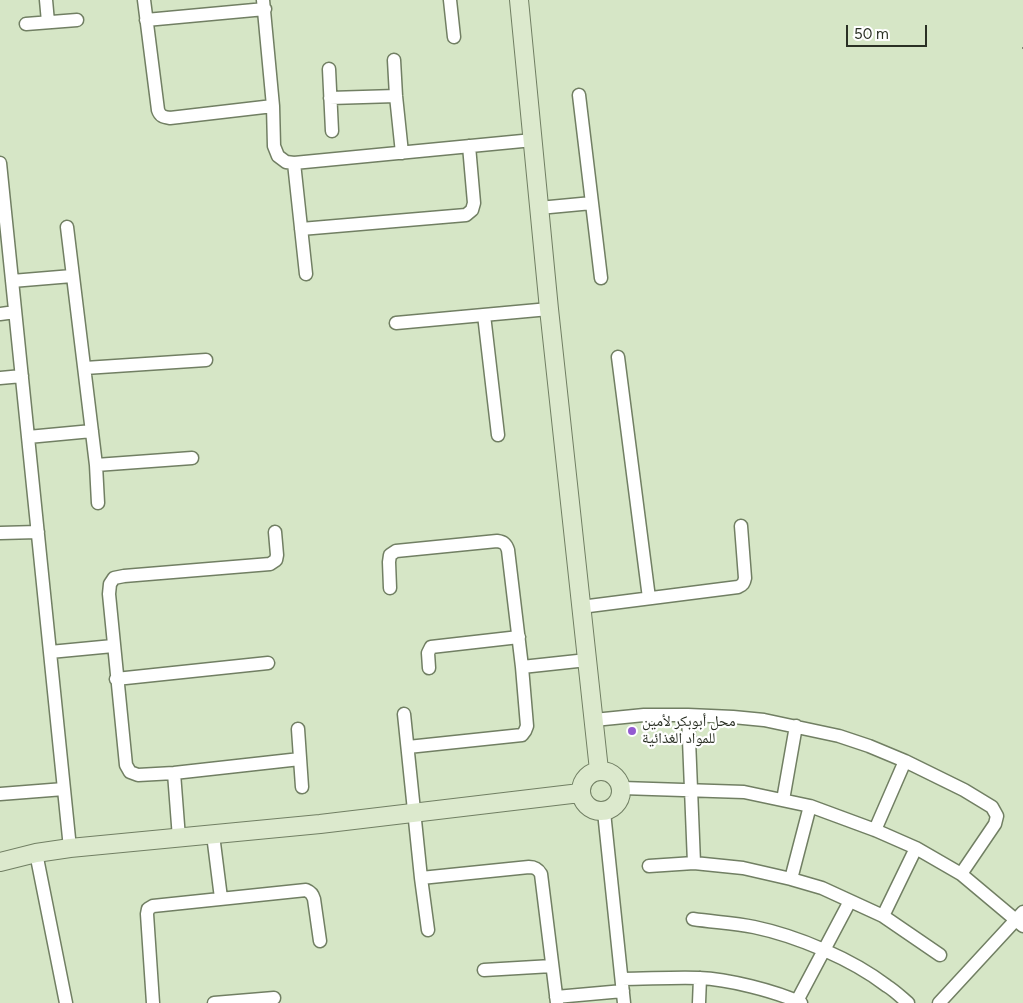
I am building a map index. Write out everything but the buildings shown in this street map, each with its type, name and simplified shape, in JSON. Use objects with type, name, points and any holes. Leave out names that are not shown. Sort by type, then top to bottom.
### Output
[{"type":"main road","points":[[519,0],[549,309],[599,770]]},
{"type":"main road","points":[[599,770],[611,773],[620,782],[622,788],[618,804],[604,812],[591,809],[586,805],[580,793],[583,780],[599,770]]},
{"type":"main road","points":[[0,862],[36,853],[70,848],[213,835],[580,793]]},
{"type":"street","points":[[46,0],[48,22]]},
{"type":"street","points":[[144,0],[158,110],[163,117],[170,118],[273,106]]},
{"type":"street","points":[[450,0],[454,37]]},
{"type":"street","points":[[146,20],[264,4],[273,106],[274,146],[278,156],[286,162],[294,163],[533,140]]},
{"type":"street","points":[[26,24],[77,20]]},
{"type":"street","points":[[394,60],[402,153]]},
{"type":"street","points":[[329,69],[332,130]]},
{"type":"street","points":[[579,95],[600,278]]},
{"type":"street","points":[[330,98],[396,96]]},
{"type":"street","points":[[302,229],[466,215],[472,210],[474,204],[469,146]]},
{"type":"street","points":[[0,163],[70,848]]},
{"type":"street","points":[[294,163],[306,274]]},
{"type":"street","points":[[539,208],[592,203]]},
{"type":"street","points":[[67,227],[96,465],[98,503]]},
{"type":"street","points":[[12,281],[72,276]]},
{"type":"street","points":[[396,323],[549,309]]},
{"type":"street","points":[[0,314],[15,312]]},
{"type":"street","points":[[484,315],[498,435]]},
{"type":"street","points":[[618,357],[649,598]]},
{"type":"street","points":[[85,368],[206,360]]},
{"type":"street","points":[[0,378],[22,376]]},
{"type":"street","points":[[28,437],[92,432]]},
{"type":"street","points":[[96,465],[192,458]]},
{"type":"street","points":[[581,607],[742,586],[745,578],[741,526]]},
{"type":"street","points":[[0,533],[38,532]]},
{"type":"street","points":[[275,532],[277,555],[276,560],[270,564],[114,578],[110,584],[108,594],[116,679],[126,765],[130,772],[138,775],[174,773],[300,759]]},
{"type":"street","points":[[390,588],[390,555],[396,551],[497,541],[506,544],[519,637],[527,726],[525,731],[522,735],[408,746]]},
{"type":"street","points":[[429,668],[428,653],[431,647],[519,637]]},
{"type":"street","points":[[50,652],[113,646]]},
{"type":"street","points":[[522,667],[587,660]]},
{"type":"street","points":[[116,679],[268,663]]},
{"type":"street","points":[[404,714],[428,930]]},
{"type":"street","points":[[594,720],[644,715],[688,715],[764,720],[840,736],[905,761],[964,790],[992,807],[997,816],[995,824],[961,874]]},
{"type":"street","points":[[688,715],[694,863]]},
{"type":"street","points":[[783,800],[796,726]]},
{"type":"street","points":[[298,729],[302,787]]},
{"type":"street","points":[[875,830],[905,761]]},
{"type":"street","points":[[174,773],[179,838]]},
{"type":"street","points":[[622,788],[744,792],[810,806],[875,830],[916,848],[961,874],[1021,919],[938,1003]]},
{"type":"street","points":[[0,794],[64,789]]},
{"type":"street","points":[[791,878],[810,806]]},
{"type":"street","points":[[604,812],[623,991]]},
{"type":"street","points":[[213,835],[221,898]]},
{"type":"street","points":[[883,916],[916,848]]},
{"type":"street","points":[[36,853],[66,1003]]},
{"type":"street","points":[[649,866],[694,863],[744,868],[791,878],[822,888],[883,916],[940,954]]},
{"type":"street","points":[[421,878],[529,867],[538,869],[541,874],[556,1000],[700,978],[755,988],[799,1002],[850,900]]},
{"type":"street","points":[[153,1003],[147,914],[148,909],[152,906],[306,890],[310,892],[314,899],[320,941]]},
{"type":"street","points":[[693,919],[753,927],[783,935],[824,951],[847,960],[887,985],[908,1003]]},
{"type":"street","points":[[484,970],[552,966]]},
{"type":"street","points":[[699,1003],[700,978]]},
{"type":"street","points":[[214,1003],[274,998]]},
{"type":"place","name":"محل أبوبكر لأمين للمواد الغذائية","points":[[632,731]]}]
